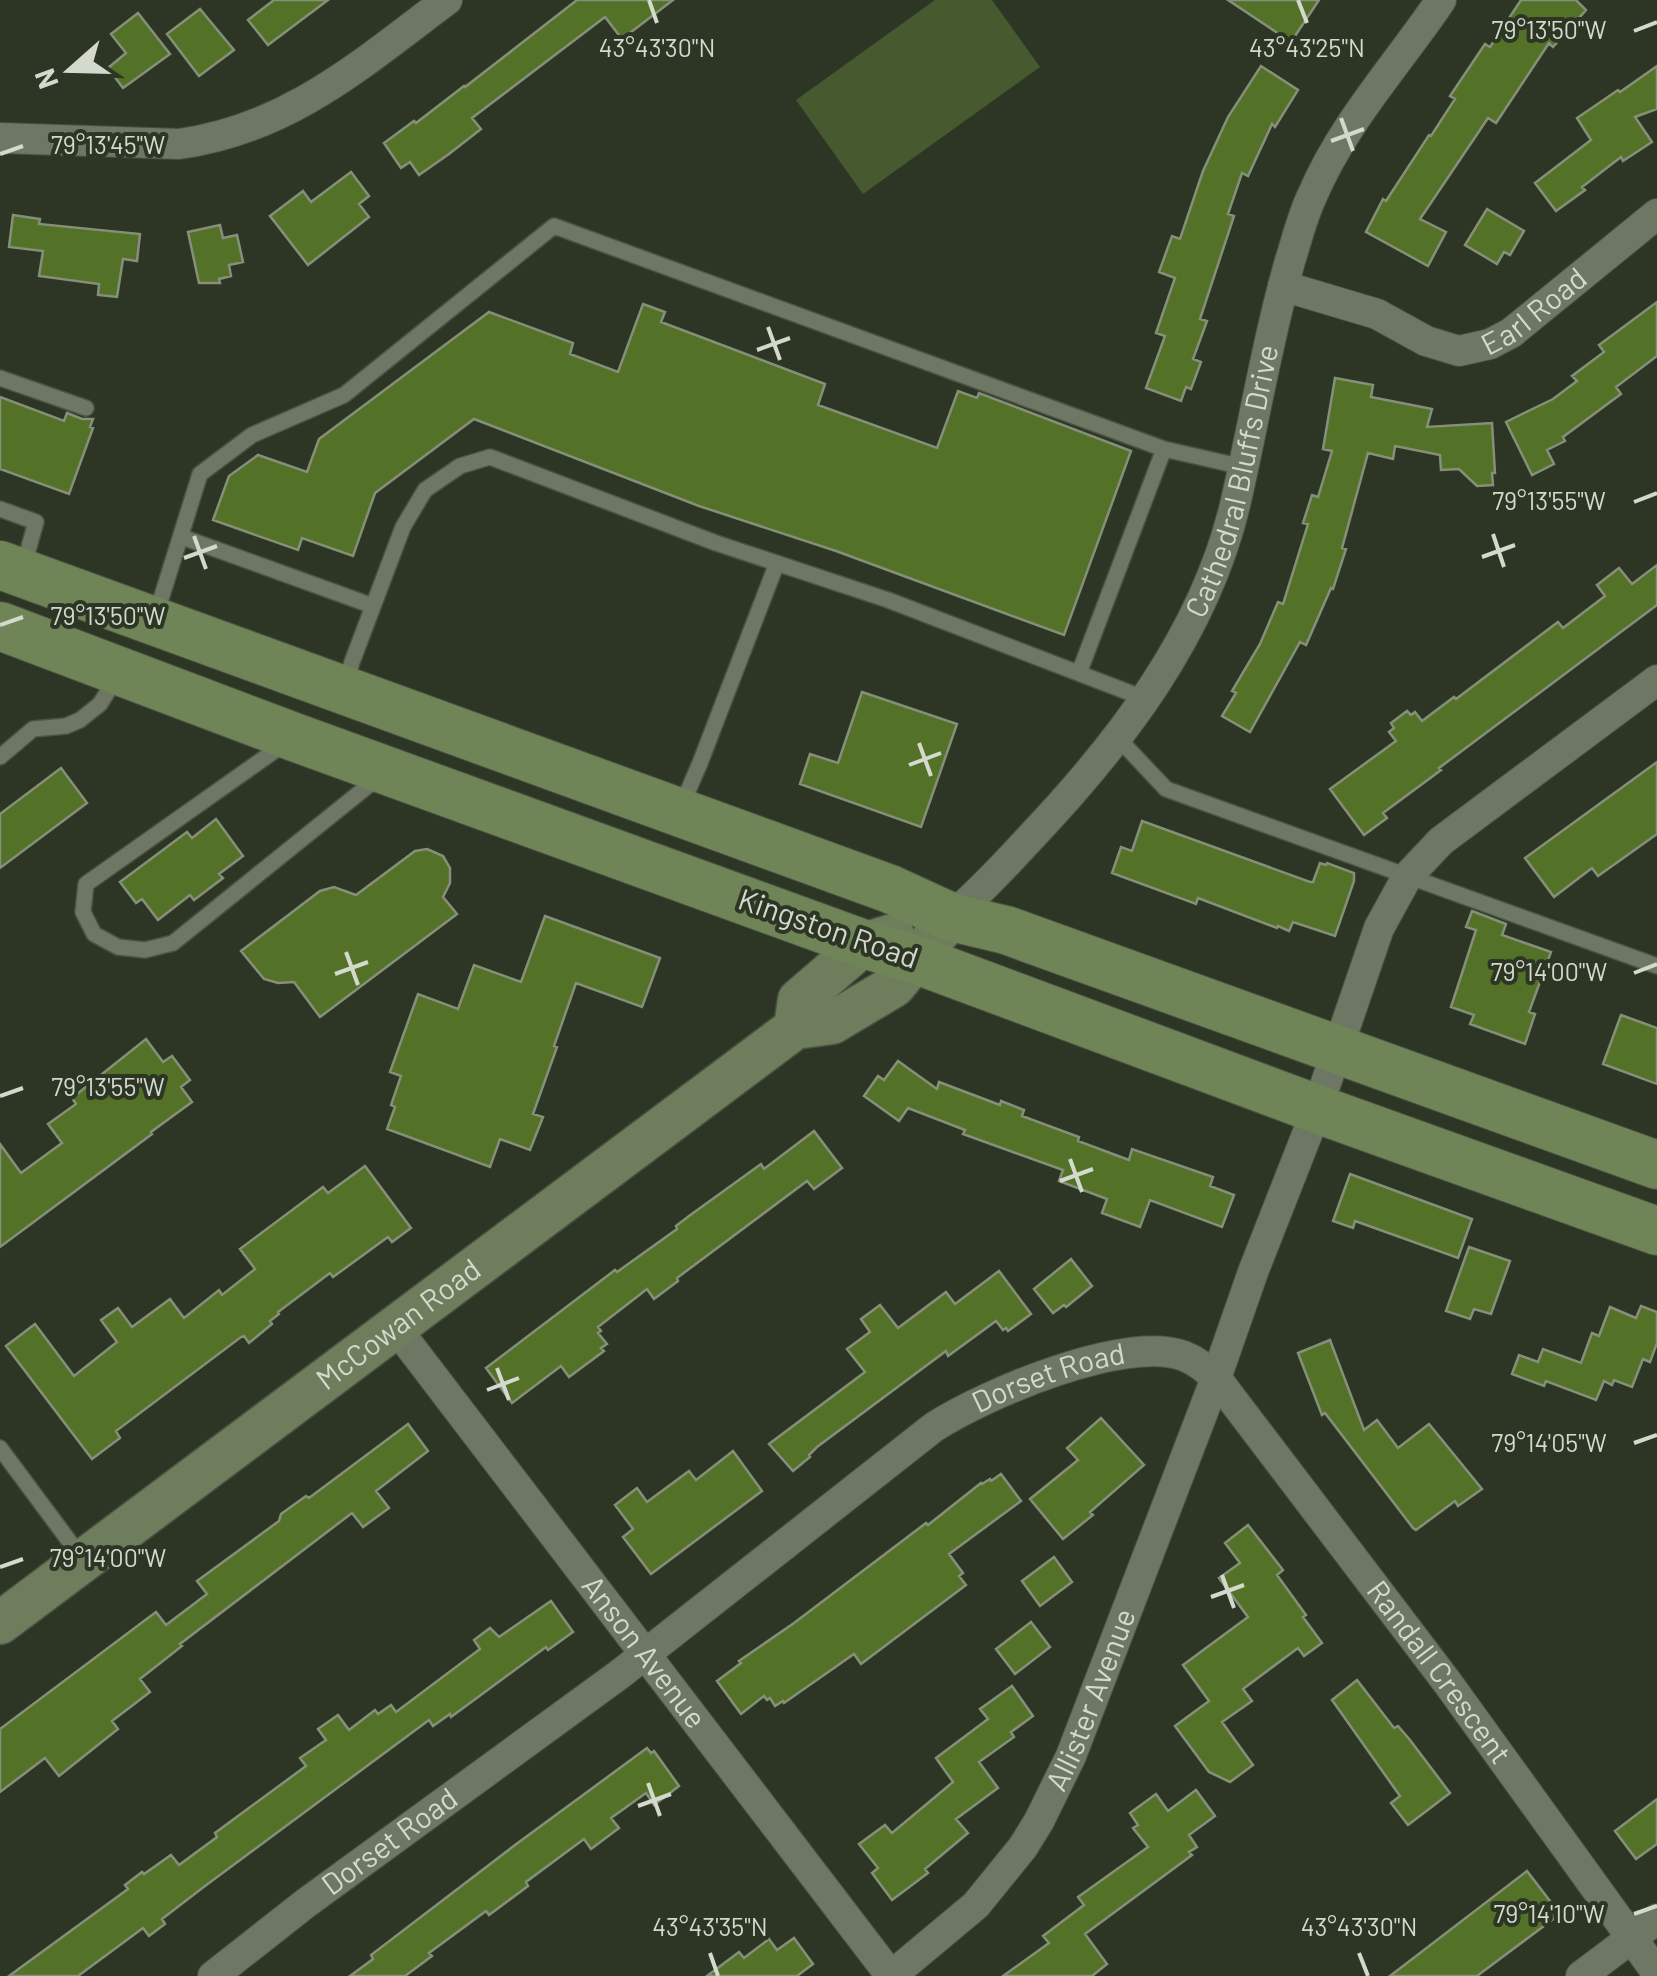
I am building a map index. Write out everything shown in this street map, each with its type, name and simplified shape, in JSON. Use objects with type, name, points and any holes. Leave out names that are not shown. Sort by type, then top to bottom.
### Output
[{"type":"main road","name":"Kingston Road","points":[[11,569],[890,889],[951,917],[1006,930],[1657,1165]]},
{"type":"main road","name":"Kingston Road","points":[[0,626],[294,737],[1657,1231]]},
{"type":"street","points":[[0,138],[179,144],[205,141],[256,125],[314,98],[447,0]]},
{"type":"street","name":"Cathedral Bluffs Drive","points":[[951,917],[986,887],[1079,784],[1146,699],[1176,650],[1219,556],[1234,508],[1283,286],[1303,218],[1329,160],[1362,107],[1440,0]]},
{"type":"street","name":"Earl Road","points":[[1283,286],[1377,314],[1426,341],[1458,351],[1490,344],[1511,333],[1657,214]]},
{"type":"street","points":[[1216,1378],[1318,1109],[1379,928],[1408,877],[1441,841],[1657,680]]},
{"type":"street","name":"McCowan Road","points":[[795,1028],[799,1000],[864,944],[951,917]]},
{"type":"street","name":"McCowan Road","points":[[0,1623],[795,1028],[832,1023],[894,986],[951,917]]},
{"type":"street","name":"Anson Avenue","points":[[396,1328],[891,1976]]},
{"type":"street","name":"Dorset Road","points":[[213,1976],[644,1654],[962,1409],[1086,1362],[1126,1352],[1182,1355],[1216,1378]]},
{"type":"street","name":"Randall Crescent","points":[[1216,1378],[1447,1682],[1657,1973]]},
{"type":"street","name":"Allister Avenue","points":[[891,1976],[976,1905],[1023,1848],[1039,1821],[1071,1756],[1216,1378]]},
{"type":"street","points":[[1581,1976],[1657,1918]]},
{"type":"lane","points":[[154,622],[200,474],[252,435],[344,395],[554,226],[1164,449],[1243,467]]},
{"type":"lane","points":[[0,378],[86,408]]},
{"type":"lane","points":[[1078,672],[1164,449]]},
{"type":"lane","points":[[344,692],[403,528],[424,490],[460,466],[490,457],[716,543],[888,600],[1146,699]]},
{"type":"lane","points":[[0,509],[36,522],[11,569]]},
{"type":"lane","points":[[182,537],[373,606]]},
{"type":"lane","points":[[679,811],[777,563]]},
{"type":"lane","points":[[0,757],[33,729],[66,726],[80,720],[100,704],[120,672]]},
{"type":"lane","points":[[294,737],[86,884],[83,912],[94,934],[118,947],[145,950],[172,943],[388,769]]},
{"type":"lane","points":[[1117,737],[1166,789],[1657,966]]},
{"type":"lane","points":[[0,1448],[84,1560]]},
{"type":"green space","points":[[935,0],[992,0],[1040,67],[863,194],[796,100]]},
{"type":"building","points":[[274,0],[328,0],[268,45],[248,20]]},
{"type":"building","points":[[577,0],[673,0],[622,39],[605,17],[472,118],[481,129],[449,154],[419,175],[410,162],[401,168],[384,143],[465,87]]},
{"type":"building","points":[[1228,0],[1319,0],[1291,42]]},
{"type":"building","points":[[1521,0],[1576,0],[1586,10],[1553,47],[1549,43],[1496,123],[1488,118],[1420,219],[1446,232],[1428,266],[1366,232],[1383,199],[1386,201],[1455,99],[1450,96],[1485,44],[1490,47]]},
{"type":"building","points":[[200,9],[234,50],[199,76],[167,34]]},
{"type":"building","points":[[138,13],[170,54],[123,88],[108,68],[126,53],[111,34]]},
{"type":"building","points":[[1261,66],[1298,90],[1275,127],[1272,124],[1248,176],[1242,173],[1228,214],[1234,216],[1200,319],[1207,321],[1193,359],[1201,362],[1191,389],[1186,387],[1181,401],[1146,388],[1165,336],[1156,333],[1175,278],[1159,272],[1172,236],[1180,239],[1203,171],[1228,117]]},
{"type":"building","points":[[1657,66],[1657,109],[1635,117],[1652,142],[1623,161],[1621,157],[1556,211],[1535,183],[1591,140],[1577,118]]},
{"type":"building","points":[[351,172],[369,196],[359,204],[369,217],[308,265],[270,216],[303,191],[311,202]]},
{"type":"building","points":[[1487,209],[1524,231],[1510,255],[1504,252],[1497,264],[1465,245]]},
{"type":"building","points":[[13,215],[40,219],[39,224],[140,234],[137,261],[123,259],[117,297],[98,295],[99,284],[39,276],[43,251],[9,247]]},
{"type":"building","points":[[220,225],[223,238],[237,235],[243,262],[229,265],[231,276],[219,279],[220,283],[199,283],[188,232]]},
{"type":"building","points":[[1657,302],[1657,356],[1616,387],[1621,394],[1563,437],[1565,441],[1547,450],[1554,464],[1532,475],[1506,422],[1553,399],[1577,381],[1572,376],[1604,352],[1599,345]]},
{"type":"building","points":[[643,304],[665,312],[661,322],[825,384],[818,405],[937,448],[958,391],[977,398],[979,393],[1131,451],[1064,635],[836,551],[699,506],[474,419],[375,493],[353,556],[302,538],[298,550],[213,520],[229,476],[258,455],[307,472],[319,439],[489,312],[573,343],[570,354],[618,372]]},
{"type":"building","points":[[1335,378],[1373,385],[1371,397],[1432,409],[1427,427],[1492,423],[1493,485],[1477,486],[1459,469],[1441,470],[1440,455],[1395,446],[1393,459],[1368,453],[1333,589],[1306,645],[1300,642],[1250,732],[1222,716],[1278,602],[1283,604],[1308,524],[1303,523],[1312,495],[1318,497],[1332,451],[1323,449]]},
{"type":"building","points":[[0,397],[64,421],[67,413],[93,419],[69,494],[0,469]]},
{"type":"building","points":[[1657,565],[1657,605],[1439,768],[1383,813],[1387,818],[1364,835],[1330,789],[1396,741],[1389,732],[1394,728],[1391,723],[1407,711],[1411,715],[1415,712],[1422,721],[1558,622],[1563,628],[1605,596],[1597,585],[1619,568],[1632,584]]},
{"type":"building","points":[[862,692],[957,724],[921,827],[800,784],[810,754],[838,763]]},
{"type":"building","points":[[1657,762],[1657,834],[1598,876],[1592,868],[1554,897],[1525,858]]},
{"type":"building","points":[[61,768],[87,803],[0,868],[0,814]]},
{"type":"building","points":[[216,819],[243,856],[219,874],[223,878],[194,900],[190,895],[158,920],[142,899],[136,903],[120,882],[187,832],[192,838]]},
{"type":"building","points":[[1142,821],[1310,882],[1320,863],[1354,873],[1335,936],[1293,922],[1289,931],[1277,928],[1198,898],[1196,904],[1112,873],[1121,847],[1132,851]]},
{"type":"building","points":[[427,849],[443,856],[450,868],[450,883],[443,897],[457,914],[320,1017],[294,982],[264,979],[241,951],[320,891],[334,887],[356,895],[415,851]]},
{"type":"building","points":[[1472,911],[1506,924],[1502,935],[1551,952],[1529,1012],[1535,1014],[1525,1044],[1470,1024],[1474,1015],[1451,1007],[1476,930],[1466,927]]},
{"type":"building","points":[[545,916],[660,958],[642,1007],[576,983],[533,1114],[543,1117],[530,1150],[500,1139],[490,1167],[387,1129],[401,1076],[390,1072],[418,994],[458,1009],[474,965],[521,982]]},
{"type":"building","points":[[1621,1015],[1657,1028],[1657,1084],[1603,1064]]},
{"type":"building","points":[[146,1039],[163,1062],[172,1056],[190,1080],[181,1087],[192,1102],[0,1247],[0,1144],[21,1173],[62,1143],[48,1124],[76,1104],[72,1098]]},
{"type":"building","points":[[898,1061],[937,1089],[939,1082],[1000,1105],[1001,1101],[1024,1110],[1022,1116],[1129,1160],[1132,1149],[1213,1177],[1210,1186],[1234,1195],[1222,1227],[1150,1200],[1140,1227],[1102,1213],[1107,1199],[1059,1181],[1063,1170],[963,1134],[965,1130],[908,1108],[899,1121],[864,1096],[878,1076],[884,1080]]},
{"type":"building","points":[[814,1131],[842,1168],[814,1189],[807,1181],[654,1299],[647,1289],[598,1327],[607,1344],[601,1348],[604,1351],[569,1377],[561,1366],[512,1403],[486,1368],[615,1270],[677,1229],[689,1216],[761,1164],[764,1169]]},
{"type":"building","points":[[365,1166],[411,1228],[392,1242],[388,1237],[333,1277],[330,1273],[278,1312],[270,1321],[272,1324],[249,1343],[241,1337],[116,1431],[120,1438],[92,1459],[6,1346],[35,1324],[74,1376],[117,1342],[101,1320],[118,1308],[132,1327],[170,1299],[184,1318],[219,1290],[222,1295],[255,1269],[240,1249],[323,1187],[328,1193]]},
{"type":"building","points":[[1350,1174],[1472,1219],[1458,1258],[1355,1221],[1353,1228],[1333,1221]]},
{"type":"building","points":[[1469,1247],[1510,1261],[1491,1314],[1474,1309],[1470,1319],[1446,1311]]},
{"type":"building","points":[[1071,1259],[1092,1286],[1053,1313],[1034,1289]]},
{"type":"building","points":[[999,1271],[1031,1314],[1008,1331],[996,1321],[948,1356],[946,1351],[817,1447],[793,1471],[769,1444],[865,1372],[847,1349],[870,1332],[861,1319],[880,1305],[898,1328],[946,1292],[955,1304]]},
{"type":"building","points":[[1641,1306],[1657,1312],[1657,1343],[1650,1362],[1643,1359],[1632,1387],[1614,1380],[1612,1385],[1604,1381],[1596,1400],[1546,1381],[1544,1386],[1512,1374],[1519,1355],[1538,1362],[1543,1349],[1581,1363],[1592,1333],[1599,1336],[1610,1307],[1636,1318]]},
{"type":"building","points":[[1330,1340],[1364,1430],[1377,1420],[1398,1448],[1429,1424],[1482,1489],[1458,1506],[1455,1501],[1416,1530],[1413,1528],[1325,1413],[1322,1415],[1298,1353]]},
{"type":"building","points":[[1101,1418],[1144,1465],[1063,1539],[1030,1499],[1078,1460],[1067,1448]]},
{"type":"building","points":[[408,1424],[428,1451],[376,1491],[389,1508],[363,1527],[352,1513],[180,1644],[140,1679],[150,1692],[112,1721],[118,1729],[59,1776],[45,1758],[0,1792],[0,1729],[156,1612],[166,1625],[207,1594],[197,1581],[279,1521],[281,1514],[306,1496],[309,1498]]},
{"type":"building","points":[[733,1451],[762,1491],[651,1574],[623,1537],[633,1529],[615,1505],[637,1488],[647,1502],[689,1471],[696,1480]]},
{"type":"building","points":[[1001,1474],[1021,1501],[949,1554],[963,1573],[959,1576],[966,1585],[861,1664],[854,1654],[784,1703],[775,1706],[764,1696],[741,1714],[717,1681],[926,1523],[981,1483]]},
{"type":"building","points":[[1248,1525],[1283,1570],[1277,1575],[1322,1643],[1304,1656],[1298,1648],[1243,1689],[1252,1701],[1222,1722],[1253,1765],[1230,1782],[1209,1772],[1175,1726],[1209,1701],[1183,1665],[1248,1617],[1219,1578],[1240,1563],[1225,1543]]},
{"type":"building","points":[[1054,1557],[1072,1582],[1040,1606],[1022,1581]]},
{"type":"building","points":[[551,1601],[573,1632],[548,1650],[546,1647],[451,1717],[450,1714],[433,1726],[429,1720],[162,1919],[165,1924],[149,1936],[143,1928],[78,1976],[9,1976],[128,1889],[125,1885],[142,1872],[171,1855],[179,1865],[217,1837],[215,1833],[306,1766],[300,1758],[326,1740],[318,1729],[338,1715],[349,1730],[375,1710],[378,1714],[391,1705],[396,1712],[480,1649],[474,1640],[490,1628],[499,1637]]},
{"type":"building","points":[[1031,1622],[1050,1647],[1015,1674],[996,1649]]},
{"type":"building","points":[[1357,1680],[1450,1793],[1408,1825],[1391,1803],[1400,1796],[1332,1700]]},
{"type":"building","points":[[1012,1686],[1033,1716],[1011,1732],[1014,1737],[979,1762],[998,1788],[956,1819],[968,1833],[925,1869],[928,1873],[892,1900],[872,1873],[878,1868],[859,1844],[885,1825],[892,1833],[953,1782],[936,1758],[988,1719],[980,1709]]},
{"type":"building","points":[[647,1748],[651,1753],[654,1751],[679,1786],[670,1793],[654,1805],[646,1793],[611,1818],[619,1828],[591,1849],[584,1839],[489,1915],[486,1911],[429,1953],[432,1956],[405,1976],[350,1976],[373,1959],[371,1955]]},
{"type":"building","points":[[1196,1790],[1215,1816],[1189,1835],[1197,1847],[1189,1852],[1192,1855],[1085,1934],[1107,1964],[1092,1976],[1003,1976],[1049,1943],[1043,1936],[1084,1905],[1078,1897],[1148,1847],[1133,1828],[1138,1825],[1130,1813],[1156,1794],[1168,1811]]},
{"type":"building","points":[[1657,1799],[1657,1844],[1636,1859],[1615,1831]]},
{"type":"building","points":[[1527,1871],[1560,1914],[1477,1976],[1390,1976]]},
{"type":"building","points":[[794,1938],[813,1964],[797,1976],[707,1976],[739,1952],[744,1958],[769,1939],[777,1950]]}]
